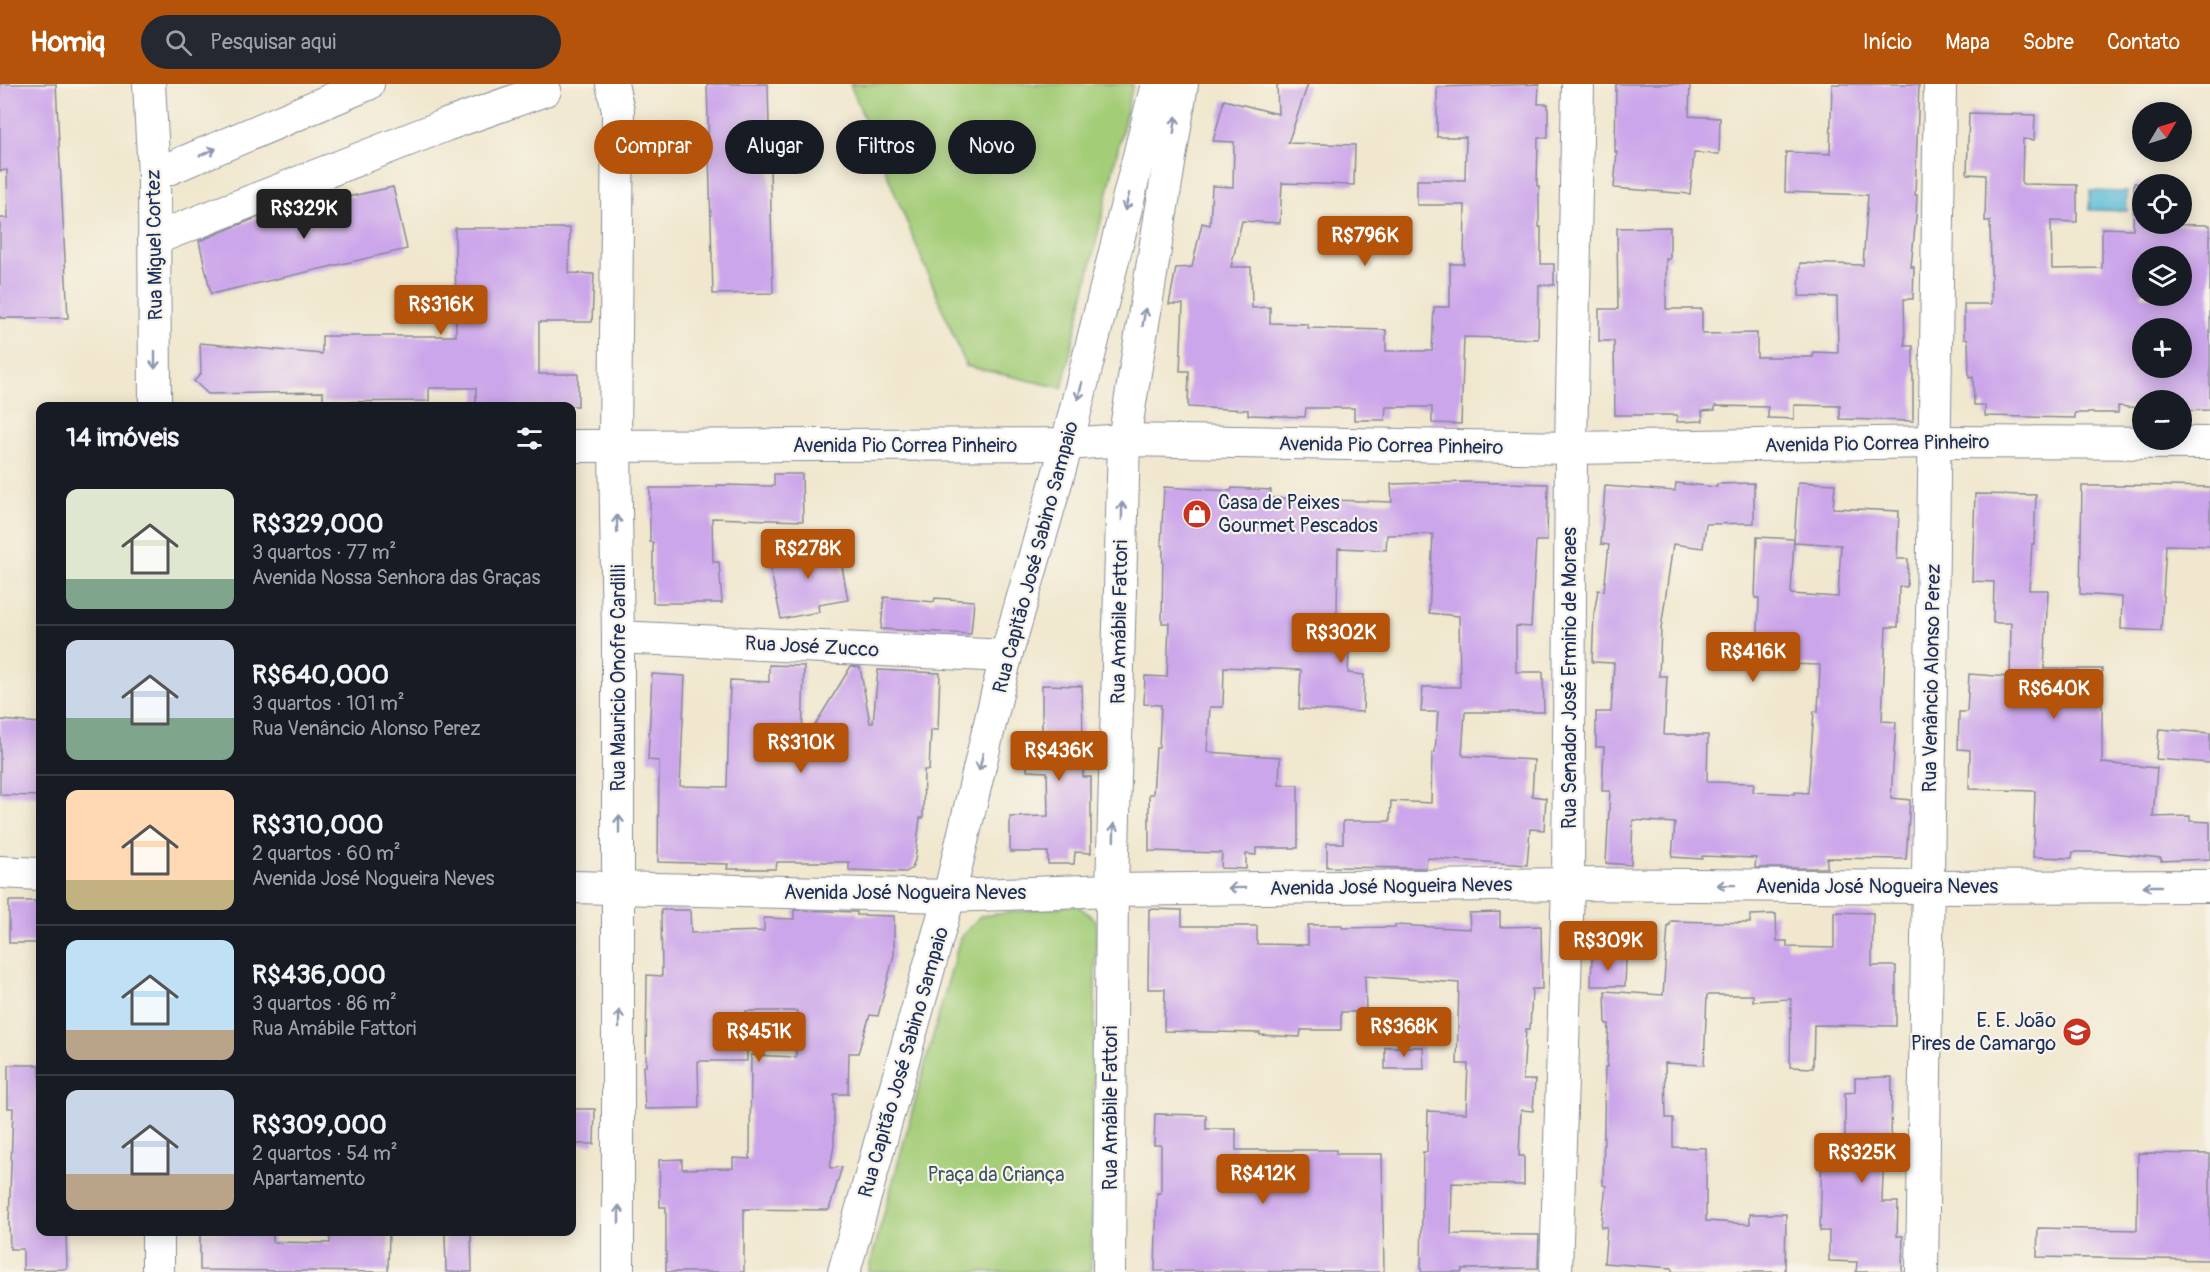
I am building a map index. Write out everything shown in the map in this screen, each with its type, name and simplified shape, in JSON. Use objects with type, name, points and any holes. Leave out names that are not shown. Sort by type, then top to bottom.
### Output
[{"type":"street","name":"Rua Miguel Cortez","points":[[149,84],[154,175],[155,402]]},
{"type":"street","points":[[154,175],[368,84]]},
{"type":"street","name":"Rua Mauricio Onofre Cardilli","points":[[612,84],[618,111],[615,446],[619,888],[618,1272]]},
{"type":"street","name":"Rua Capitão José Sabino Sampaio","points":[[844,1272],[949,896],[1006,656],[1067,444],[1157,84]]},
{"type":"street","name":"Rua Amábile Fattori","points":[[1109,1272],[1112,890],[1124,440],[1182,84]]},
{"type":"street","name":"Rua Senador José Ermirio de Moraes","points":[[1556,1272],[1568,884],[1571,448],[1578,84]]},
{"type":"street","name":"Rua Venâncio Alonso Perez","points":[[1922,1272],[1940,84]]},
{"type":"street","points":[[154,239],[446,125],[545,90]]},
{"type":"street","name":"Avenida Pio Correa Pinheiro","points":[[576,446],[1067,444],[1124,440],[1571,448],[1934,442],[2210,443]]},
{"type":"street","name":"Rua José Zucco","points":[[618,637],[1006,656]]},
{"type":"street","points":[[0,872],[36,874]]},
{"type":"street","name":"Avenida José Nogueira Neves","points":[[576,887],[949,896],[1112,890],[1568,884],[1929,887],[2210,886]]},
{"type":"street","points":[[158,1236],[158,1272]]},
{"type":"green space","points":[[850,84],[1133,84],[1062,388],[966,366],[887,174],[936,174],[936,120],[865,120]]},
{"type":"green space","name":"Praça da Criança","points":[[1077,905],[1096,920],[1091,1272],[868,1272],[960,938],[980,916]]},
{"type":"water","points":[[2090,191],[2127,192],[2127,211],[2089,210]]},
{"type":"building","points":[[0,84],[56,84],[68,318],[0,318],[0,218],[8,218],[7,170],[0,171]]},
{"type":"building","points":[[707,84],[768,84],[769,120],[725,120],[725,174],[770,174],[773,293],[713,294],[710,174],[713,174],[713,120],[708,120]]},
{"type":"building","points":[[1277,84],[1308,84],[1288,143],[1355,145],[1354,185],[1282,183],[1280,223],[1242,221],[1231,267],[1251,267],[1252,308],[1270,307],[1270,323],[1308,324],[1308,328],[1386,330],[1386,351],[1432,351],[1434,307],[1450,307],[1450,264],[1464,264],[1465,205],[1417,205],[1417,180],[1465,180],[1466,137],[1437,137],[1437,87],[1539,84],[1538,104],[1548,104],[1548,138],[1538,138],[1537,186],[1539,186],[1541,264],[1554,264],[1554,285],[1539,285],[1538,339],[1464,337],[1461,424],[1432,423],[1432,407],[1386,407],[1385,420],[1354,420],[1354,408],[1306,408],[1305,417],[1248,415],[1248,410],[1188,407],[1189,371],[1180,371],[1183,304],[1169,304],[1176,268],[1192,267],[1202,223],[1210,225],[1212,186],[1233,187],[1234,142],[1213,141],[1224,100],[1278,114]]},
{"type":"building","points":[[1616,84],[1690,84],[1689,116],[1720,118],[1719,154],[1694,153],[1690,194],[1614,188],[1617,152],[1615,152]]},
{"type":"building","points":[[1832,84],[1919,84],[1915,195],[1917,195],[1911,267],[1914,267],[1913,299],[1904,299],[1905,346],[1913,346],[1913,421],[1840,419],[1840,406],[1794,405],[1794,419],[1768,418],[1768,407],[1715,406],[1715,410],[1702,411],[1703,421],[1677,422],[1677,415],[1615,415],[1614,341],[1599,341],[1599,309],[1618,309],[1617,228],[1670,227],[1670,259],[1666,259],[1666,309],[1702,309],[1702,334],[1757,333],[1757,357],[1813,357],[1813,352],[1838,353],[1837,297],[1799,296],[1800,263],[1863,265],[1868,195],[1785,192],[1786,152],[1830,154]]},
{"type":"building","points":[[1969,113],[2035,115],[2034,140],[2023,139],[2022,184],[2077,185],[2077,222],[2051,221],[2052,269],[2102,268],[2102,228],[2132,229],[2132,234],[2192,234],[2192,225],[2210,225],[2210,410],[2192,411],[2192,390],[2132,390],[2132,407],[2118,406],[2118,413],[2075,413],[2075,418],[1985,416],[1985,405],[1974,405],[1973,377],[1969,378],[1968,339],[1964,339],[1964,304],[1991,304],[1990,221],[1985,221],[1986,175],[1967,174]]},
{"type":"building","points":[[393,187],[407,249],[211,294],[199,241],[261,216]]},
{"type":"building","points":[[455,228],[570,228],[569,273],[594,274],[592,322],[539,322],[539,374],[578,374],[578,406],[576,402],[476,402],[476,388],[429,388],[429,401],[323,402],[323,392],[208,394],[194,381],[201,374],[200,343],[322,354],[322,336],[456,336]]},
{"type":"building","points":[[774,474],[802,474],[803,521],[712,518],[713,562],[719,562],[722,603],[653,603],[650,488],[717,487],[717,485],[774,486]]},
{"type":"building","points":[[1465,482],[1548,484],[1547,541],[1536,541],[1531,627],[1516,626],[1516,672],[1543,672],[1544,712],[1465,712],[1462,754],[1464,756],[1534,760],[1532,796],[1546,798],[1544,830],[1530,829],[1527,865],[1427,858],[1426,868],[1327,867],[1327,843],[1343,843],[1343,821],[1390,821],[1391,801],[1431,803],[1432,753],[1435,753],[1438,712],[1421,712],[1423,687],[1460,687],[1459,616],[1429,613],[1433,534],[1387,535],[1386,550],[1338,548],[1337,616],[1351,616],[1348,673],[1364,675],[1363,712],[1299,709],[1301,670],[1224,667],[1223,707],[1210,707],[1207,752],[1280,757],[1279,785],[1298,785],[1298,848],[1256,848],[1256,855],[1246,854],[1246,869],[1221,868],[1222,853],[1149,851],[1149,794],[1153,794],[1156,748],[1159,748],[1161,705],[1144,704],[1145,676],[1167,677],[1169,623],[1162,623],[1163,545],[1161,545],[1164,487],[1231,491],[1232,488],[1271,490],[1270,498],[1392,502],[1391,484]]},
{"type":"building","points":[[1798,482],[1835,484],[1833,508],[1899,511],[1897,559],[1908,559],[1907,587],[1899,586],[1898,627],[1886,627],[1882,721],[1896,722],[1891,798],[1910,800],[1906,859],[1827,858],[1827,868],[1755,868],[1756,858],[1672,857],[1675,823],[1633,820],[1631,865],[1606,863],[1610,791],[1602,791],[1604,747],[1596,747],[1596,712],[1611,712],[1614,663],[1592,662],[1594,614],[1598,590],[1604,591],[1609,545],[1601,544],[1605,486],[1675,491],[1676,483],[1717,487],[1717,484],[1754,483],[1754,523],[1706,524],[1703,548],[1673,544],[1661,629],[1659,676],[1667,676],[1664,735],[1708,735],[1707,782],[1754,783],[1753,792],[1795,794],[1795,792],[1808,793],[1814,711],[1818,712],[1820,665],[1757,663],[1759,598],[1755,598],[1757,537],[1794,539],[1791,594],[1838,597],[1841,545],[1794,542]]},
{"type":"building","points":[[2082,486],[2210,487],[2210,546],[2166,545],[2161,631],[2121,629],[2122,597],[2080,594]]},
{"type":"building","points":[[1975,494],[2036,495],[2029,590],[2048,590],[2044,669],[2102,669],[2102,763],[2157,768],[2153,817],[2190,816],[2190,821],[2210,822],[2210,859],[2161,861],[2161,858],[2104,852],[2073,852],[2072,858],[2033,857],[2035,791],[1969,789],[1970,750],[1958,749],[1959,712],[1967,712],[1969,674],[2010,677],[2011,623],[1993,623],[1994,582],[1972,581]]},
{"type":"building","points":[[838,544],[848,600],[818,605],[819,612],[781,619],[768,557]]},
{"type":"building","points":[[884,597],[934,602],[935,598],[974,601],[971,634],[881,629]]},
{"type":"building","points":[[769,665],[804,666],[802,746],[851,666],[860,667],[870,723],[873,723],[878,670],[940,673],[938,730],[931,730],[929,770],[924,770],[923,818],[920,818],[912,868],[906,872],[849,870],[849,862],[777,862],[776,869],[727,869],[728,864],[658,862],[659,761],[648,760],[652,674],[685,676],[680,786],[727,787],[730,680],[769,682]]},
{"type":"building","points":[[1042,685],[1082,686],[1083,777],[1091,777],[1091,853],[1075,852],[1074,864],[1048,864],[1048,852],[1010,852],[1010,817],[1048,816],[1047,772],[1027,771],[1028,741],[1042,741]]},
{"type":"building","points":[[0,720],[36,723],[36,796],[0,795]]},
{"type":"building","points":[[2159,729],[2210,733],[2210,763],[2156,759]]},
{"type":"building","points":[[9,901],[36,901],[36,943],[9,943]]},
{"type":"building","points":[[1149,909],[1182,910],[1182,926],[1257,926],[1257,944],[1308,945],[1308,925],[1342,925],[1342,928],[1395,927],[1395,925],[1470,929],[1469,913],[1500,912],[1500,927],[1541,926],[1542,989],[1532,989],[1530,1029],[1526,1029],[1523,1080],[1535,1080],[1533,1111],[1521,1110],[1519,1156],[1524,1156],[1524,1185],[1452,1183],[1451,1234],[1539,1235],[1538,1268],[1421,1272],[1423,1152],[1427,1152],[1428,1111],[1466,1113],[1468,1064],[1457,1064],[1459,983],[1365,976],[1366,1012],[1341,1012],[1341,1030],[1301,1030],[1300,1037],[1260,1035],[1260,1033],[1164,1031],[1165,989],[1148,989]]},
{"type":"building","points":[[661,910],[690,910],[691,933],[764,931],[764,918],[794,919],[794,910],[894,916],[894,955],[878,1016],[870,1015],[858,1053],[849,1053],[848,1094],[834,1094],[834,1145],[830,1168],[842,1167],[829,1210],[744,1209],[744,1272],[666,1272],[666,1207],[660,1207],[659,1160],[682,1159],[682,1169],[733,1168],[733,1158],[750,1159],[751,1055],[796,1057],[797,1011],[746,1011],[747,1061],[698,1061],[699,1108],[645,1109],[643,1067],[646,1066],[647,975],[662,976]]},
{"type":"building","points":[[1834,912],[1873,913],[1872,966],[1896,966],[1896,1026],[1814,1025],[1813,1068],[1790,1067],[1791,999],[1753,1001],[1753,995],[1707,995],[1704,1065],[1665,1063],[1666,1118],[1673,1118],[1673,1147],[1706,1148],[1706,1221],[1750,1224],[1750,1214],[1786,1214],[1785,1272],[1672,1272],[1672,1268],[1604,1263],[1607,1227],[1601,1227],[1606,1186],[1603,1185],[1605,1067],[1607,1067],[1609,1024],[1606,1024],[1605,991],[1663,995],[1668,925],[1671,921],[1750,923],[1750,915],[1776,914],[1777,941],[1787,941],[1787,947],[1834,948]]},
{"type":"building","points":[[1592,958],[1626,959],[1625,986],[1591,986]]},
{"type":"building","points":[[1385,1047],[1423,1047],[1424,1069],[1385,1069]]},
{"type":"building","points":[[8,1065],[36,1065],[36,1236],[66,1236],[67,1269],[23,1270],[23,1249],[10,1249],[13,1108],[8,1108]]},
{"type":"building","points":[[1892,1077],[1891,1146],[1884,1146],[1882,1202],[1898,1202],[1897,1236],[1903,1236],[1902,1272],[1856,1272],[1857,1262],[1829,1261],[1829,1231],[1820,1231],[1822,1151],[1845,1152],[1845,1093],[1855,1092],[1855,1078]]},
{"type":"building","points":[[576,1109],[595,1109],[594,1144],[576,1144]]},
{"type":"building","points":[[1155,1114],[1206,1115],[1206,1129],[1236,1129],[1236,1150],[1336,1150],[1336,1154],[1382,1154],[1384,1272],[1155,1271],[1157,1193],[1161,1193],[1161,1145],[1154,1145]]},
{"type":"building","points":[[2138,1153],[2210,1154],[2210,1260],[2037,1257],[2038,1228],[2137,1230]]},
{"type":"building","points":[[200,1236],[273,1236],[273,1242],[330,1243],[330,1236],[389,1236],[388,1272],[200,1270]]},
{"type":"building","points":[[445,1236],[471,1236],[472,1272],[446,1272]]},
{"type":"place","name":"Casa de Peixes Gourmet Pescados","points":[[1197,514]]},
{"type":"place","name":"E. E. João Pires de Camargo","points":[[2077,1032]]}]
